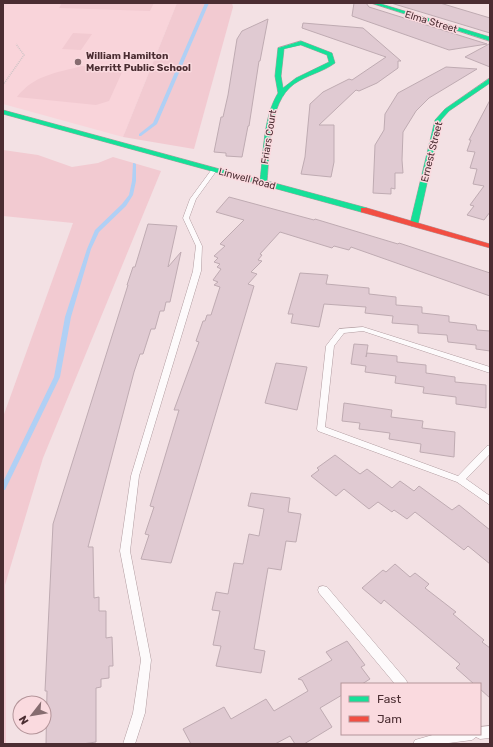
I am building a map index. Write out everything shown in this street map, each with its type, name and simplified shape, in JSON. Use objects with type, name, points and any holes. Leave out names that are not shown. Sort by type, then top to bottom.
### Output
[{"type":"street","name":"Elma Street","points":[[373,3],[490,39]]},
{"type":"street","name":"Friars Court","points":[[263,183],[274,106],[281,93],[296,80],[332,63],[330,54],[301,43],[281,48],[278,76],[281,93]]},
{"type":"street","name":"Ernest Street","points":[[414,224],[438,120],[447,110],[490,80]]},
{"type":"street","name":"Linwell Road","points":[[3,112],[490,246]]},
{"type":"lane","points":[[129,744],[139,713],[146,660],[125,551],[135,476],[197,271],[198,246],[186,218],[192,198],[214,170]]},
{"type":"lane","points":[[490,370],[363,329],[342,331],[330,346],[321,429],[460,480],[490,501]]},
{"type":"lane","points":[[460,480],[490,448]]},
{"type":"lane","points":[[323,590],[401,683]]},
{"type":"lane","points":[[419,744],[445,735]]},
{"type":"path","points":[[3,85],[13,73],[24,55],[16,44]]},
{"type":"shaded area","name":"William Hamilton Merritt Public School","points":[[3,3],[177,3],[123,137],[3,104]]},
{"type":"shaded area","points":[[62,3],[154,3],[150,11],[59,8]]},
{"type":"shaded area","points":[[177,3],[232,3],[233,7],[194,149],[123,137]]},
{"type":"shaded area","points":[[73,33],[92,34],[81,50],[62,49]]},
{"type":"shaded area","points":[[82,66],[123,70],[109,101],[96,105],[17,97],[38,79],[54,73]]},
{"type":"shaded area","points":[[3,150],[38,155],[72,167],[98,163],[113,157],[161,171],[43,458],[5,585],[6,744],[3,744],[3,417],[73,223],[3,216]]},
{"type":"building","points":[[354,3],[366,3],[369,7],[487,44],[449,50],[352,16]]},
{"type":"building","points":[[391,3],[440,3],[490,18],[490,33]]},
{"type":"building","points":[[268,19],[242,157],[226,156],[226,153],[214,152],[221,117],[223,117],[228,95],[237,39],[242,31]]},
{"type":"building","points":[[303,23],[363,28],[401,61],[398,61],[398,68],[377,83],[359,91],[356,90],[319,125],[334,125],[334,162],[331,177],[301,174],[305,157],[310,104],[323,92],[349,79],[352,80],[386,57],[302,28]]},
{"type":"building","points":[[489,44],[490,67],[465,57]]},
{"type":"building","points":[[446,67],[477,69],[429,98],[416,111],[403,132],[403,173],[395,173],[395,189],[391,188],[391,194],[373,193],[375,145],[384,130],[385,114],[398,93]]},
{"type":"building","points":[[490,100],[490,212],[484,220],[467,215],[474,206],[470,205],[484,186],[473,184],[477,169],[470,168],[475,152],[467,151],[471,140],[469,140]]},
{"type":"building","points":[[229,197],[314,220],[315,219],[398,244],[399,243],[490,273],[490,296],[351,247],[349,250],[334,246],[332,248],[280,232],[260,254],[262,255],[258,260],[262,261],[251,272],[257,274],[248,284],[254,286],[171,563],[141,559],[149,535],[145,534],[154,507],[150,506],[179,410],[174,410],[199,342],[196,341],[203,321],[205,321],[207,315],[211,315],[220,287],[214,285],[218,282],[213,280],[221,269],[217,267],[220,264],[214,262],[218,258],[214,256],[225,246],[220,244],[244,220],[216,212]]},
{"type":"building","points":[[148,224],[177,226],[168,267],[181,252],[170,302],[166,302],[164,311],[160,311],[155,329],[151,329],[143,354],[140,354],[88,547],[93,547],[94,598],[99,597],[99,611],[106,611],[106,638],[112,637],[113,666],[109,666],[109,678],[101,679],[101,687],[96,688],[96,742],[82,744],[46,744],[46,735],[52,735],[52,695],[47,695],[47,691],[45,691],[53,524],[127,285],[133,267],[135,267]]},
{"type":"building","points":[[300,273],[328,275],[326,284],[369,288],[369,294],[396,297],[396,305],[422,307],[422,313],[449,316],[449,322],[476,325],[477,330],[490,331],[490,351],[476,349],[476,345],[448,342],[447,335],[418,333],[418,325],[392,323],[393,316],[365,313],[366,307],[324,304],[319,327],[291,323],[293,314],[288,314]]},
{"type":"building","points":[[354,344],[368,345],[366,357],[367,353],[397,356],[397,362],[426,365],[426,373],[455,377],[455,382],[486,385],[486,408],[456,404],[456,397],[423,393],[424,387],[395,383],[396,376],[365,372],[366,366],[351,364]]},
{"type":"building","points":[[276,363],[307,367],[297,410],[265,403]]},
{"type":"building","points":[[344,403],[392,410],[391,417],[423,421],[422,428],[455,432],[454,457],[420,452],[421,444],[389,439],[390,433],[359,429],[360,423],[342,421]]},
{"type":"building","points":[[335,455],[360,474],[367,469],[392,488],[400,481],[414,491],[419,486],[452,510],[459,505],[490,530],[490,564],[468,546],[464,550],[415,512],[407,519],[394,510],[392,512],[378,502],[369,509],[344,489],[336,496],[311,476],[319,470],[317,468]]},
{"type":"building","points":[[251,493],[290,498],[288,512],[301,514],[296,542],[286,541],[281,570],[268,568],[254,649],[265,651],[261,673],[216,666],[221,646],[213,645],[220,611],[212,610],[216,592],[228,594],[234,563],[243,564],[249,534],[259,536],[264,509],[248,506]]},
{"type":"building","points":[[395,564],[410,577],[415,573],[429,584],[425,588],[456,612],[453,614],[484,640],[482,642],[490,648],[490,698],[481,690],[481,683],[473,683],[456,668],[460,664],[384,600],[381,604],[362,588],[383,570],[386,572]]},
{"type":"building","points":[[347,641],[365,665],[361,667],[370,679],[364,683],[341,683],[341,696],[320,708],[332,727],[304,744],[295,744],[290,736],[275,744],[191,744],[183,729],[224,707],[231,719],[266,699],[274,711],[308,691],[302,680],[298,679],[332,660],[326,652]]},
{"type":"waterway","points":[[140,135],[155,124],[207,3]]},
{"type":"waterway","points":[[3,488],[57,377],[68,317],[89,249],[97,231],[124,205],[131,195],[134,181],[134,164]]},
{"type":"traffic: fast","points":[[373,3],[490,39]]},
{"type":"traffic: fast","points":[[263,183],[271,122],[277,100],[281,93],[292,83],[305,75],[332,63],[330,54],[301,43],[281,48],[278,76],[281,93]]},
{"type":"traffic: fast","points":[[414,224],[438,120],[447,110],[490,80]]},
{"type":"traffic: fast","points":[[3,112],[364,210]]},
{"type":"traffic: jam","points":[[364,210],[490,246]]},
{"type":"place","name":"William Hamilton Merritt Public School","points":[[78,62]]}]
